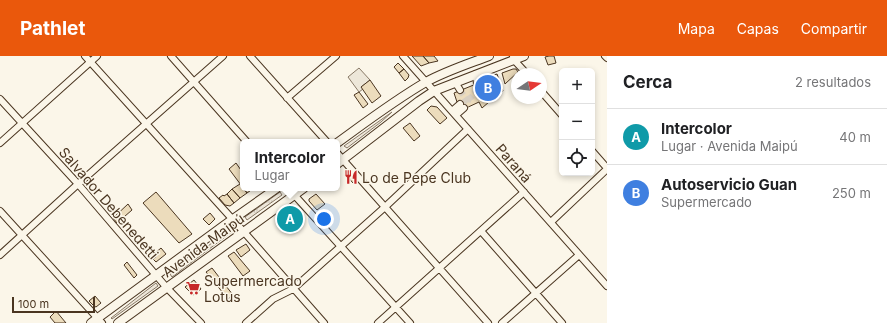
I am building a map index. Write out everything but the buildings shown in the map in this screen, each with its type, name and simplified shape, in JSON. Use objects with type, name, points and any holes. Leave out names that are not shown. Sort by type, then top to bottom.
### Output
[{"type":"main road","points":[[340,141],[377,114],[426,82],[478,58],[489,56]]},
{"type":"main road","points":[[340,162],[434,91],[514,58],[524,56]]},
{"type":"main road","name":"Avenida Maipú","points":[[97,322],[156,275],[273,191]]},
{"type":"main road","name":"Avenida Maipú","points":[[118,323],[300,191]]},
{"type":"street","points":[[85,56],[324,323]]},
{"type":"street","points":[[0,143],[97,56]]},
{"type":"street","points":[[171,56],[244,139]]},
{"type":"street","points":[[0,256],[78,184],[223,56]]},
{"type":"street","points":[[250,56],[324,139]]},
{"type":"street","points":[[287,98],[336,56]]},
{"type":"street","name":"Paraná","points":[[403,56],[579,255],[606,282]]},
{"type":"street","points":[[514,58],[522,68]]},
{"type":"street","points":[[476,74],[477,84]]},
{"type":"street","points":[[455,82],[460,90]]},
{"type":"street","points":[[547,98],[559,112]]},
{"type":"street","name":"Salvador Debenedetti","points":[[0,99],[78,184],[167,288],[200,323]]},
{"type":"street","points":[[454,113],[462,106]]},
{"type":"street","points":[[246,323],[273,299],[293,289],[385,207],[468,129]]},
{"type":"street","points":[[551,222],[607,169],[595,155]]},
{"type":"street","points":[[340,162],[385,207],[488,323]]},
{"type":"street","points":[[290,191],[410,323]]},
{"type":"street","points":[[378,323],[395,306],[524,192]]},
{"type":"street","points":[[0,210],[97,322]]},
{"type":"street","points":[[481,231],[562,323]]},
{"type":"street","points":[[502,323],[579,255]]},
{"type":"green space","points":[[392,112],[347,148],[344,146]]},
{"type":"green space","points":[[280,192],[282,195],[247,220],[245,217]]},
{"type":"green space","points":[[231,229],[233,231],[172,277],[170,274]]},
{"type":"green space","points":[[156,283],[158,286],[112,319],[111,318]]},
{"type":"shaded area","points":[[359,68],[370,80],[361,87],[363,89],[359,92],[348,77]]},
{"type":"tunnel","points":[[460,104],[474,94],[477,84]]},
{"type":"tunnel","points":[[460,90],[468,102],[464,108]]},
{"type":"place","name":"Autoservicio Guan","points":[[488,88]]},
{"type":"place","name":"Lo de Pepe Club","points":[[351,177]]},
{"type":"place","name":"Intercolor","points":[[290,219]]},
{"type":"place","name":"Supermercado Lotus","points":[[193,288]]}]
